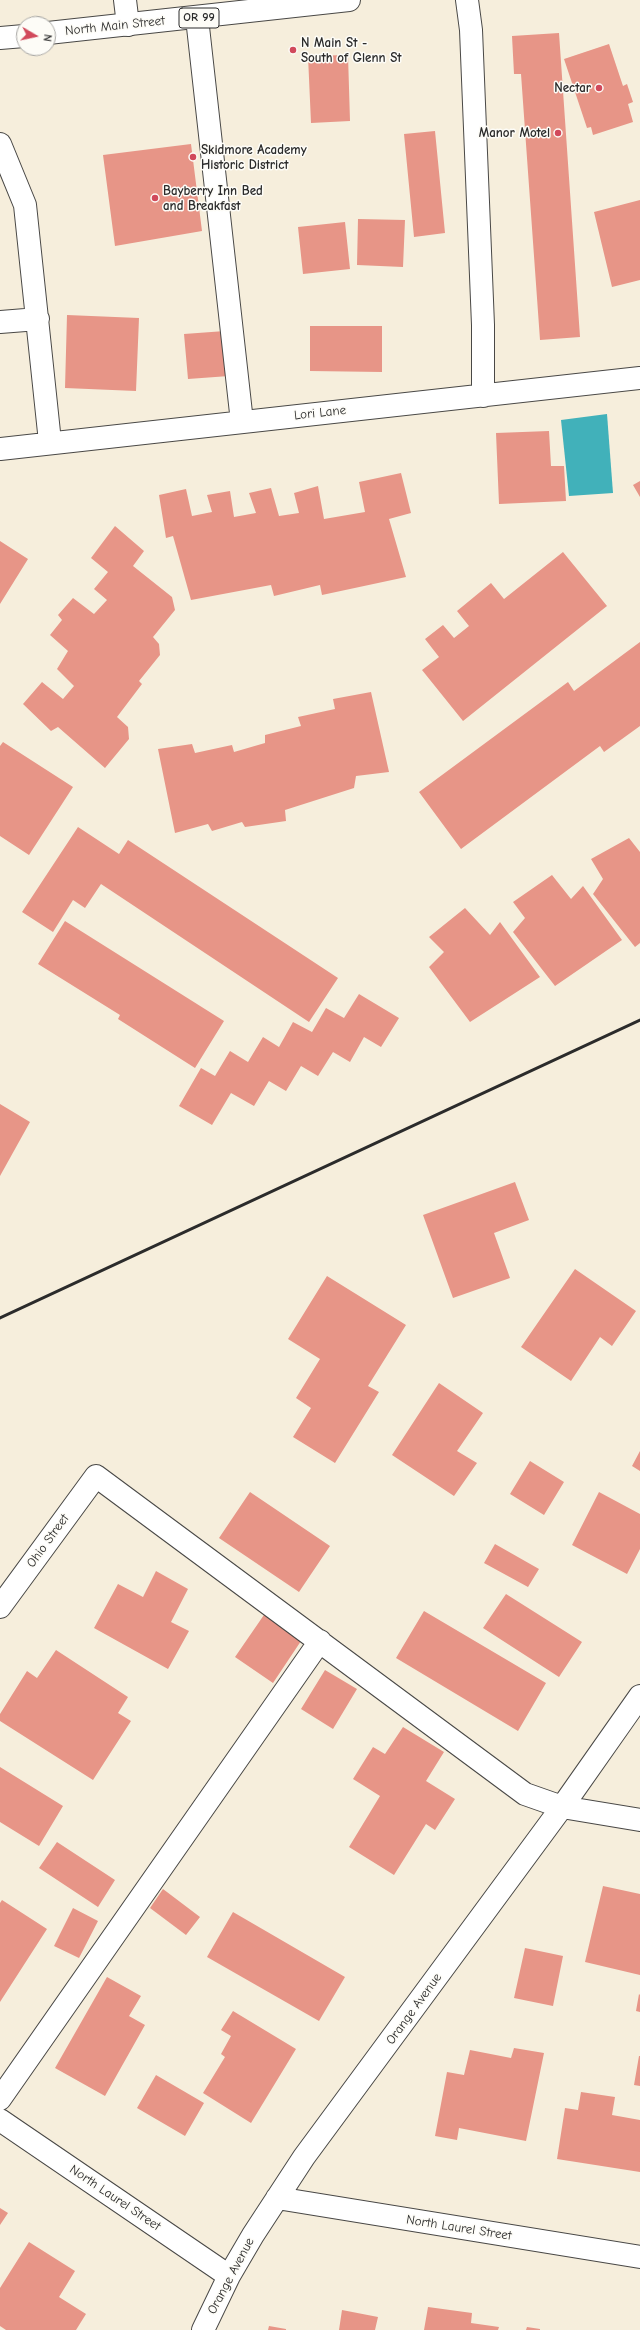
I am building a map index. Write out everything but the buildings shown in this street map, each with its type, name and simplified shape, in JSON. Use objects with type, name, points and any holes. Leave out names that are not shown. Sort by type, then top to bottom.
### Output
[{"type":"street","points":[[125,0],[128,25]]},
{"type":"street","name":"North Main Street","points":[[56,32],[197,18],[349,0]]},
{"type":"street","points":[[467,0],[471,30],[483,325],[483,396]]},
{"type":"street","points":[[197,18],[242,422]]},
{"type":"street","points":[[0,38],[16,37]]},
{"type":"street","points":[[0,144],[25,205],[50,442]]},
{"type":"street","points":[[0,322],[38,319]]},
{"type":"street","name":"Lori Lane","points":[[0,449],[50,442],[640,378]]},
{"type":"street","name":"Ohio Street","points":[[0,1607],[96,1476],[320,1642]]},
{"type":"street","points":[[0,2099],[320,1642],[525,1794],[562,1807],[640,1820]]},
{"type":"street","name":"Orange Avenue","points":[[203,2330],[229,2276],[304,2157],[562,1807],[640,1696]]},
{"type":"street","name":"North Laurel Street","points":[[0,2120],[229,2276]]},
{"type":"street","name":"North Laurel Street","points":[[277,2198],[640,2257]]},
{"type":"water","points":[[607,414],[613,493],[569,496],[561,420]]},
{"type":"railway","points":[[0,1318],[640,1020]]},
{"type":"place","name":"N Main St - South of Glenn St","points":[[293,50]]},
{"type":"place","name":"Nectar","points":[[599,88]]},
{"type":"place","name":"Manor Motel","points":[[558,133]]},
{"type":"place","name":"Skidmore Academy Historic District","points":[[193,157]]},
{"type":"place","name":"Bayberry Inn Bed and Breakfast","points":[[155,198]]}]
